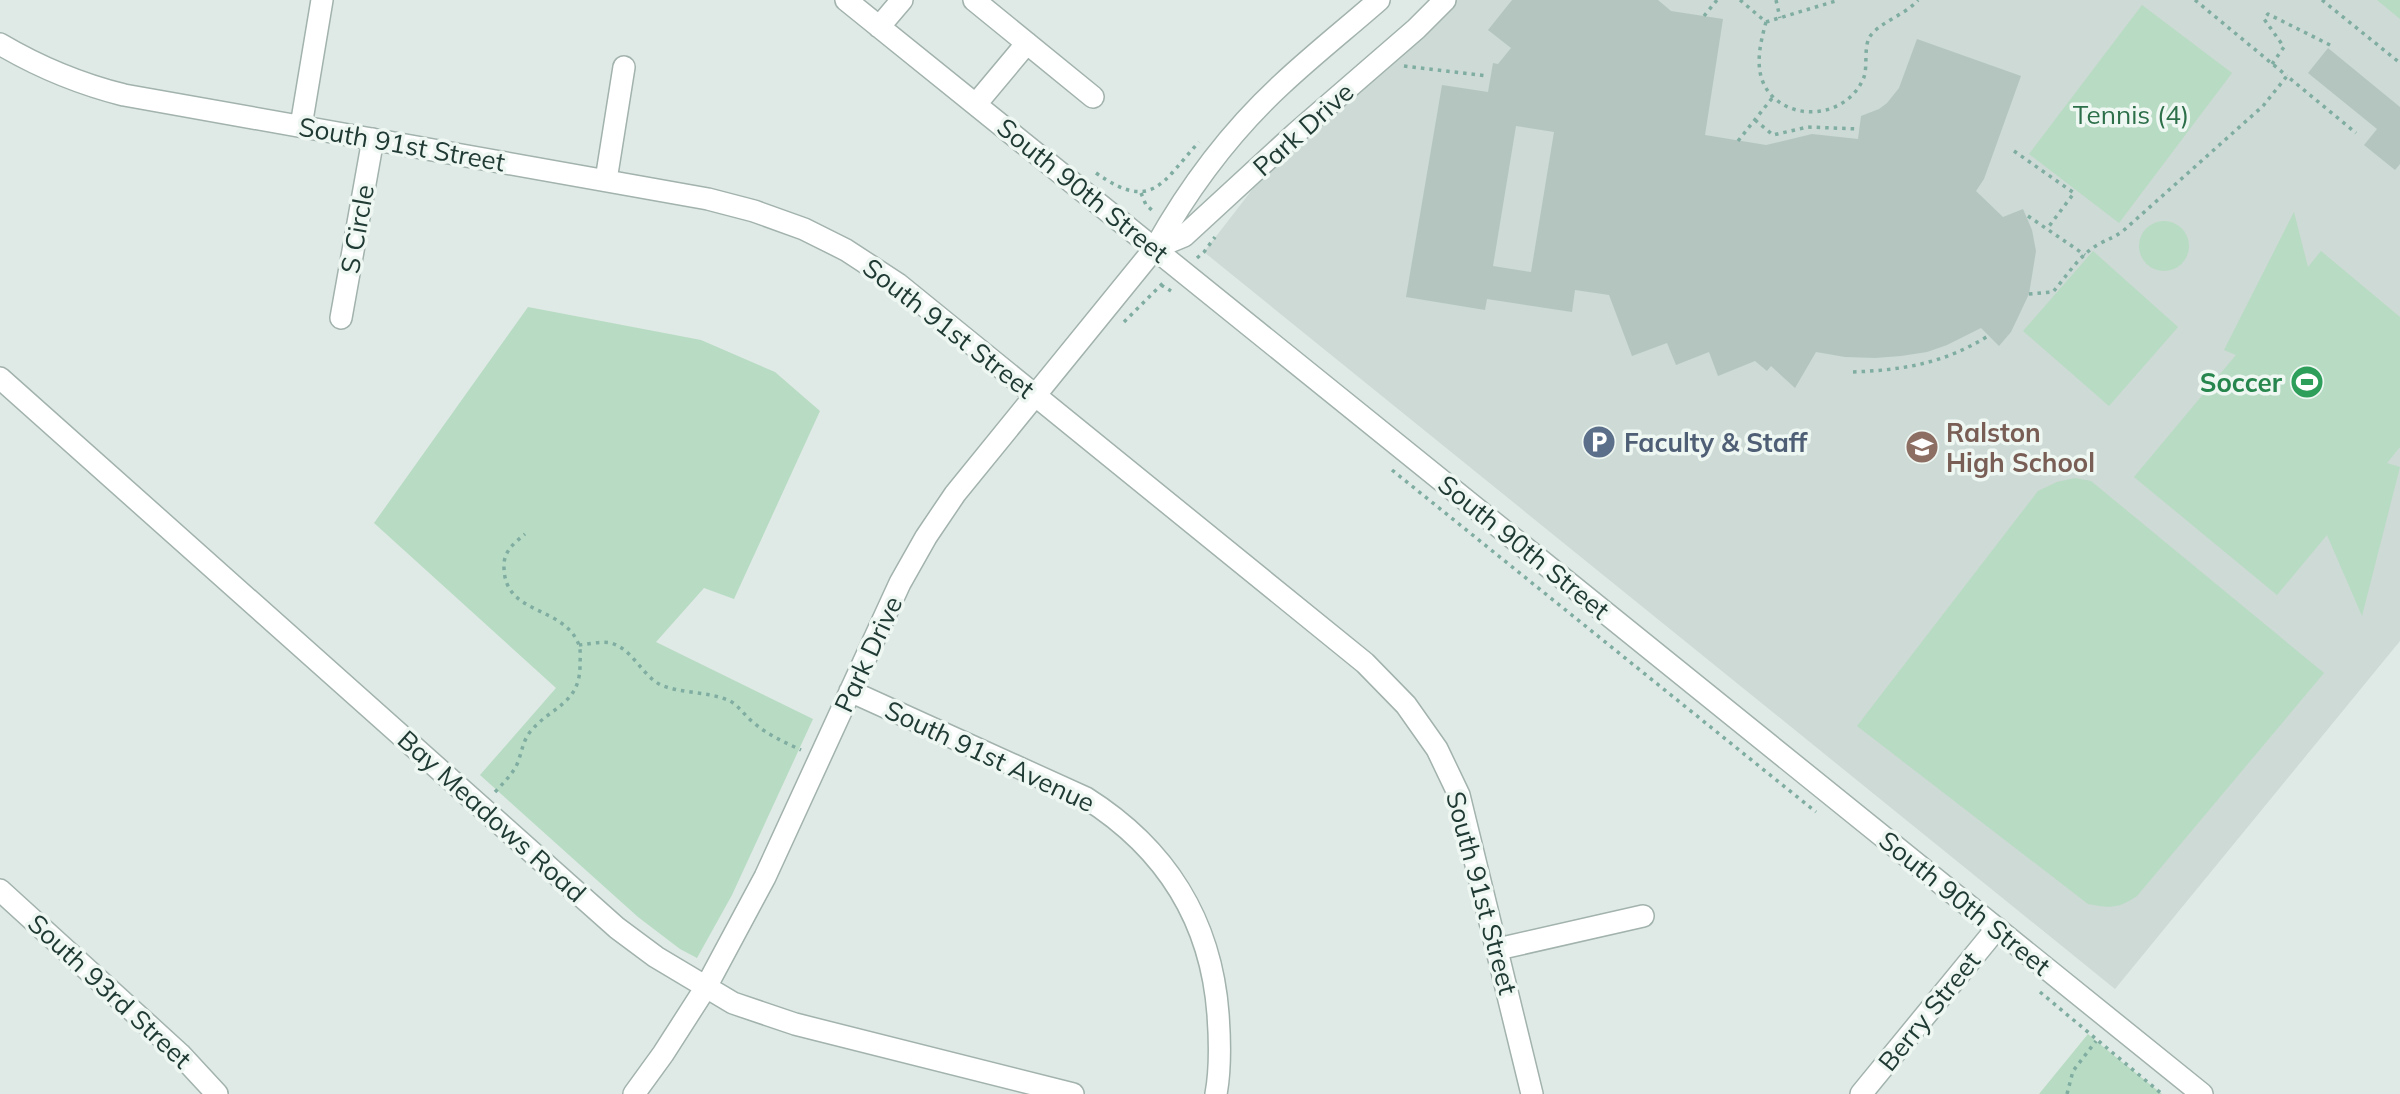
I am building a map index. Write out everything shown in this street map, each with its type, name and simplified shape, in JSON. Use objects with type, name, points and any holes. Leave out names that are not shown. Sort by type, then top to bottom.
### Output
[{"type":"street","points":[[301,126],[322,0]]},
{"type":"street","name":"South 90th Street","points":[[846,0],[2202,1094]]},
{"type":"street","points":[[879,27],[902,0]]},
{"type":"street","points":[[974,0],[1093,97]]},
{"type":"street","name":"Park Drive","points":[[634,1094],[706,987],[765,877],[900,583],[926,537],[955,495],[1156,248],[1172,218],[1247,120],[1281,85],[1379,0]]},
{"type":"street","name":"Park Drive","points":[[1156,248],[1184,236],[1445,0]]},
{"type":"street","points":[[976,104],[1027,43]]},
{"type":"street","name":"South 91st Street","points":[[0,44],[55,73],[124,95],[606,180],[708,199],[754,211],[804,229],[846,250],[898,284],[1365,663],[1406,705],[1437,749],[1459,795],[1532,1094]]},
{"type":"street","points":[[606,180],[624,67]]},
{"type":"street","name":"S Circle","points":[[341,318],[373,139]]},
{"type":"street","name":"Bay Meadows Road","points":[[0,377],[617,928],[656,957],[733,1003],[794,1024],[1073,1094]]},
{"type":"street","name":"South 91st Avenue","points":[[850,691],[1086,799],[1108,813],[1146,846],[1181,891],[1197,922],[1209,956],[1216,988],[1221,1053],[1216,1094]]},
{"type":"street","name":"South 93rd Street","points":[[0,890],[180,1054],[217,1094]]},
{"type":"street","points":[[1498,949],[1643,916]]},
{"type":"street","name":"Berry Street","points":[[1861,1094],[1997,928]]},
{"type":"path","points":[[1704,16],[1717,0]]},
{"type":"path","points":[[1740,0],[1766,22]]},
{"type":"path","points":[[1776,0],[1780,18]]},
{"type":"path","points":[[1766,22],[1839,0]]},
{"type":"path","points":[[1766,22],[1759,47],[1758,64],[1763,83],[1773,97],[1787,107],[1818,112],[1834,108],[1858,88],[1864,75],[1868,38],[1876,30],[1905,13],[1918,0]]},
{"type":"path","points":[[2195,0],[2356,133]]},
{"type":"path","points":[[2322,0],[2400,63]]},
{"type":"path","points":[[2272,64],[2284,47],[2264,19],[2268,14],[2332,46]]},
{"type":"path","points":[[1398,65],[1489,76]]},
{"type":"path","points":[[2029,294],[2053,292],[2085,255],[2123,231],[2263,106],[2287,76]]},
{"type":"path","points":[[1738,141],[1773,97]]},
{"type":"path","points":[[1755,120],[1773,135],[1808,127],[1859,129]]},
{"type":"path","points":[[2014,151],[2074,194],[2047,229]]},
{"type":"path","points":[[1091,169],[1124,190],[1140,193]]},
{"type":"path","points":[[2028,216],[2085,255]]},
{"type":"path","points":[[1119,328],[1161,285]]},
{"type":"path","points":[[1853,372],[1923,365],[1970,347],[1989,335]]},
{"type":"path","points":[[493,794],[513,772],[529,733],[567,703],[579,677],[579,645],[559,621],[520,601],[510,592],[505,579],[506,552],[525,534]]},
{"type":"path","points":[[579,645],[610,643],[628,653],[645,673],[660,684],[711,694],[733,702],[763,730],[800,750]]},
{"type":"path","points":[[2038,990],[2162,1094]]},
{"type":"path","points":[[2067,1094],[2073,1071],[2096,1041]]},
{"type":"shaded area","name":"Ralston High School","points":[[1443,0],[2400,0],[2400,641],[2115,989],[1204,252],[1296,133]]},
{"type":"green space","points":[[2377,0],[2400,0],[2400,19]]},
{"type":"green space","name":"Tennis (4)","points":[[2142,5],[2232,73],[2119,223],[2029,154]]},
{"type":"green space","name":"Soccer","points":[[2294,212],[2308,267],[2321,251],[2400,317],[2400,447],[2387,463],[2400,467],[2362,616],[2327,535],[2277,595],[2134,477],[2236,355],[2224,350]]},
{"type":"green space","points":[[2164,221],[2182,228],[2189,246],[2182,264],[2164,271],[2146,264],[2139,246],[2146,228]]},
{"type":"green space","points":[[2093,251],[2178,327],[2109,406],[2023,331]]},
{"type":"green space","points":[[528,307],[701,340],[775,372],[820,411],[734,599],[704,588],[656,642],[813,719],[732,895],[697,958],[680,949],[638,917],[480,775],[556,688],[374,523]]},
{"type":"green space","points":[[2075,478],[2091,481],[2324,673],[2137,896],[2114,906],[2088,904],[1857,726],[2038,491],[2057,482]]},
{"type":"green space","points":[[2088,1034],[2096,1041],[2162,1094],[2039,1094]]},
{"type":"building","name":"Ralston High School","points":[[1512,0],[1658,0],[1671,11],[1723,19],[1705,135],[1766,145],[1812,134],[1858,139],[1861,116],[1879,109],[1899,88],[1917,39],[2021,76],[1984,179],[1976,191],[2003,217],[2023,209],[2032,230],[2036,251],[2029,294],[2011,332],[1999,346],[1981,328],[1927,352],[1901,356],[1845,357],[1816,352],[1795,388],[1771,366],[1767,371],[1755,361],[1718,376],[1709,352],[1676,365],[1667,343],[1632,356],[1609,295],[1575,290],[1572,312],[1487,299],[1485,310],[1406,297],[1442,85],[1488,92],[1493,63],[1498,64],[1511,48],[1488,30]],"holes":[[[1516,126],[1554,132],[1531,272],[1493,266]]]},
{"type":"building","points":[[2328,48],[2400,107],[2400,164],[2395,170],[2364,145],[2377,129],[2308,73]]},
{"type":"place","name":"Soccer","points":[[2307,382]]},
{"type":"place","name":"Faculty & Staff","points":[[1599,442]]},
{"type":"place","name":"Ralston High School","points":[[1922,447]]}]
